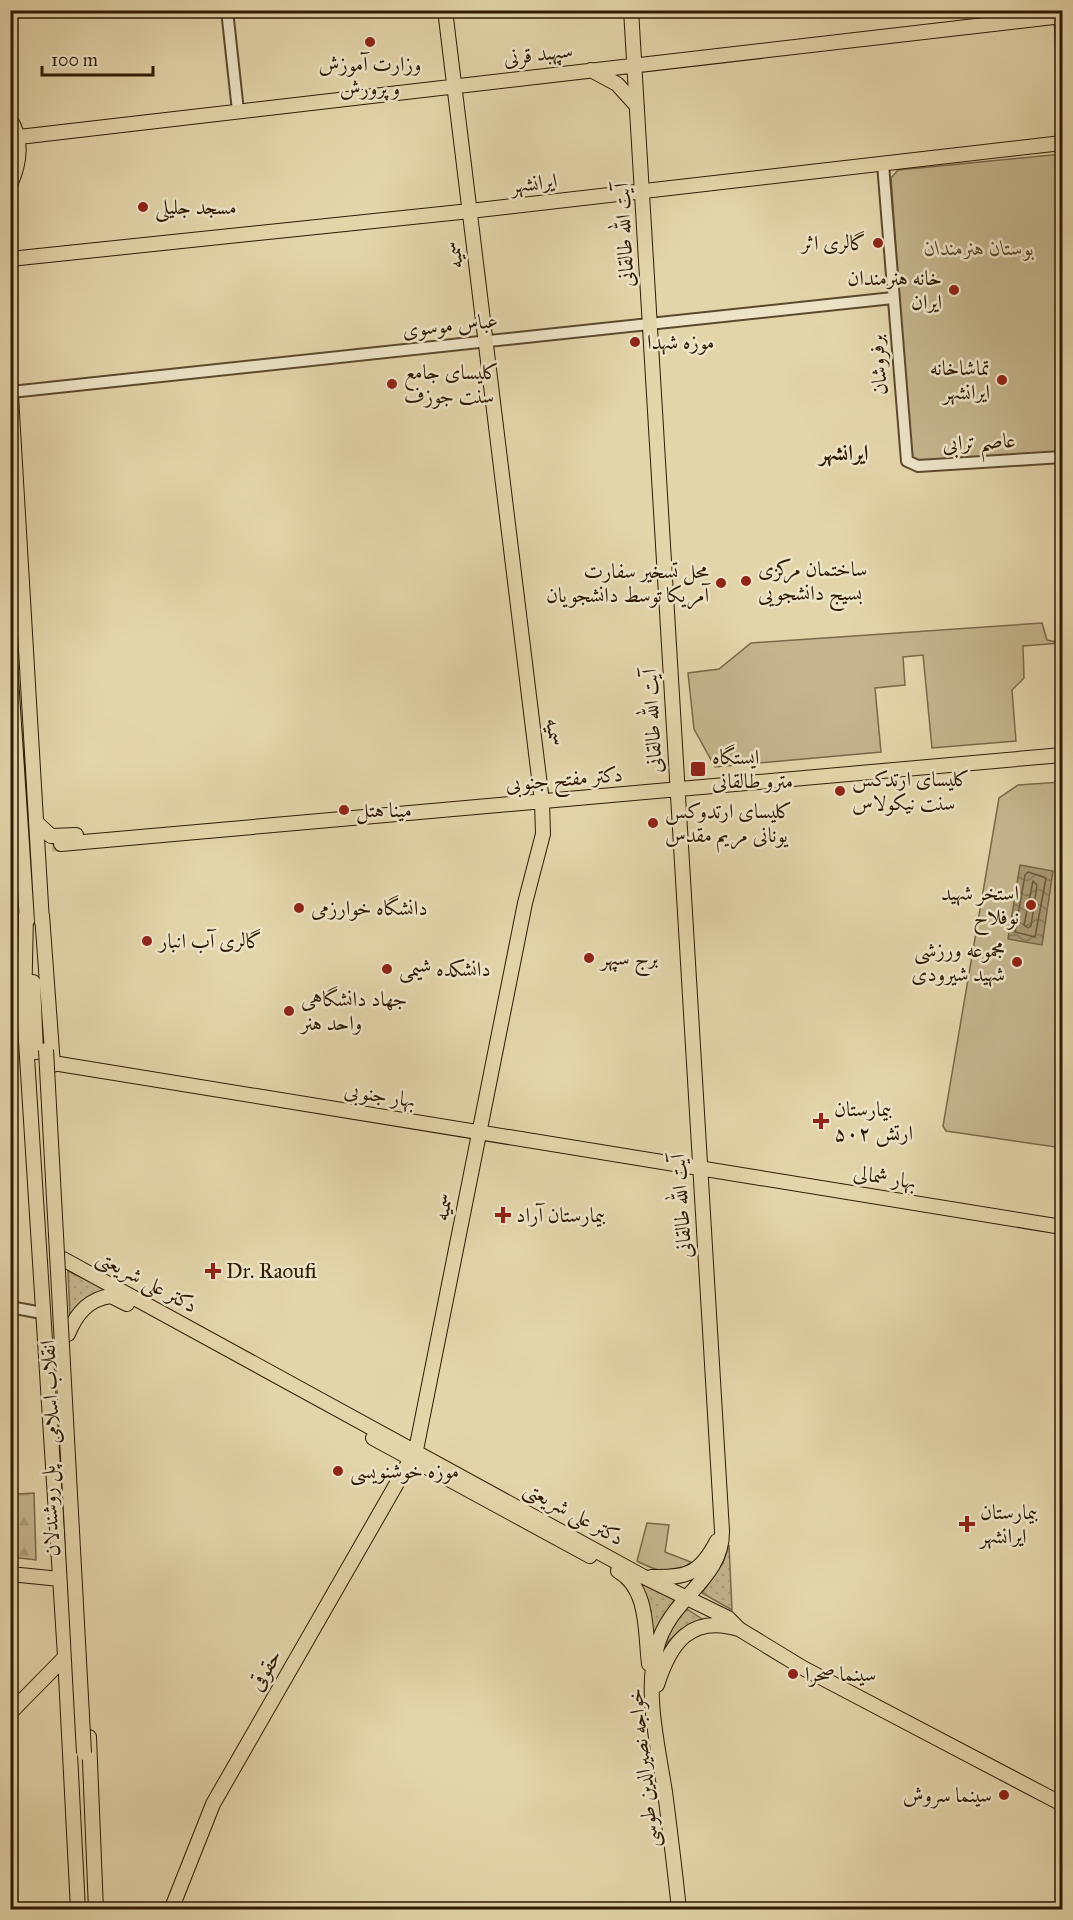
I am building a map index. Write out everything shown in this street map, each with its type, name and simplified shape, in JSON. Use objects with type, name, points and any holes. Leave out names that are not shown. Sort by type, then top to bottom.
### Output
[{"type":"main road","name":"سمیه","points":[[414,1455],[525,903],[543,834],[542,802],[445,10]]},
{"type":"main road","name":"آیت الله طالقانی","points":[[631,10],[722,1531],[721,1551],[716,1562],[687,1596]]},
{"type":"main road","name":"سپهبد قرنی","points":[[19,137],[1061,14]]},
{"type":"main road","points":[[589,69],[617,84],[637,106]]},
{"type":"main road","points":[[10,119],[19,137],[18,160],[10,185]]},
{"type":"main road","name":"ایرانشهر","points":[[10,259],[470,211],[1062,143]]},
{"type":"main road","name":"انقلاب اسلامی","points":[[11,386],[68,1334],[95,1867],[95,1910]]},
{"type":"main road","name":"انقلاب اسلامی","points":[[10,663],[15,835],[41,1051]]},
{"type":"main road","name":"دکتر مفتح جنوبی","points":[[61,844],[1062,755]]},
{"type":"main road","name":"دکتر مفتح جنوبی","points":[[36,823],[48,834],[57,836],[172,826],[224,825],[248,828]]},
{"type":"main road","name":"انقلاب اسلامی","points":[[26,914],[24,1010],[79,1910]]},
{"type":"main road","name":"انقلاب اسلامی","points":[[41,1051],[42,915]]},
{"type":"main road","name":"پل روشندلان","points":[[41,1051],[80,1753]]},
{"type":"main road","name":"بهار جنوبی","points":[[53,1063],[700,1168]]},
{"type":"main road","points":[[33,1160],[38,1166],[47,1169],[58,1161]]},
{"type":"main road","name":"بهار شمالی","points":[[700,1168],[1062,1227]]},
{"type":"main road","points":[[39,1271],[49,1262],[63,1259]]},
{"type":"main road","name":"دکتر علی شریعتی","points":[[63,1259],[414,1455]]},
{"type":"main road","name":"دکتر علی شریعتی","points":[[68,1334],[77,1314],[90,1303],[106,1297],[115,1297],[573,1541],[687,1596],[728,1618],[739,1629],[803,1668],[1062,1804]]},
{"type":"main road","name":"حقوقی","points":[[171,1910],[199,1837],[220,1791],[414,1455]]},
{"type":"main road","points":[[644,1577],[681,1576],[697,1569],[710,1555],[722,1531]]},
{"type":"main road","points":[[58,1538],[61,1542],[75,1542],[78,1538]]},
{"type":"main road","name":"دکتر علی شریعتی","points":[[573,1541],[626,1575],[635,1584],[640,1598],[653,1699]]},
{"type":"main road","points":[[10,1574],[60,1579]]},
{"type":"main road","name":"خواجه نصیرالدین طوسی","points":[[679,1910],[653,1699],[657,1645],[671,1615],[687,1596]]},
{"type":"main road","points":[[653,1699],[665,1663],[682,1637],[706,1625],[739,1629]]},
{"type":"main road","points":[[63,1629],[73,1636],[83,1635]]},
{"type":"main road","points":[[10,1713],[83,1635]]},
{"type":"main road","points":[[67,1691],[69,1681],[74,1677],[82,1680],[86,1689]]},
{"type":"main road","points":[[79,1910],[80,1753]]},
{"type":"main road","points":[[80,1753],[95,1910]]},
{"type":"street","points":[[227,10],[238,111]]},
{"type":"street","points":[[1061,14],[1062,52]]},
{"type":"street","name":"برفروشان","points":[[883,164],[904,455]]},
{"type":"street","name":"عباس موسوی","points":[[11,386],[159,376],[893,298]]},
{"type":"street","name":"عاصم ترابی","points":[[904,455],[909,463],[918,466],[1062,457]]},
{"type":"street","points":[[10,1307],[42,1313]]},
{"type":"green space","name":"بوستان هنرمندان","points":[[1062,154],[1062,453],[918,462],[912,457],[910,451],[891,178],[898,170]]},
{"type":"green space","points":[[1042,623],[1047,640],[1061,643],[1023,646],[1024,678],[1012,690],[1016,741],[932,748],[923,655],[903,657],[905,685],[875,688],[881,752],[715,767],[694,729],[688,673],[719,669],[751,643]]},
{"type":"green space","name":"مجموعه ورزشی شهید شیرودی","points":[[1062,782],[1062,1148],[946,1131],[943,1126],[999,798],[1018,785]]},
{"type":"green space","points":[[68,1271],[111,1292],[70,1319]]},
{"type":"green space","points":[[34,1493],[36,1560],[11,1557],[11,1543],[14,1543],[11,1504],[17,1494]]},
{"type":"green space","points":[[647,1523],[669,1525],[665,1552],[691,1562],[678,1570],[665,1571],[651,1568],[637,1561]]},
{"type":"green space","points":[[729,1545],[732,1610],[702,1593],[723,1563]]},
{"type":"green space","points":[[640,1580],[675,1599],[650,1641]]},
{"type":"green space","points":[[684,1607],[702,1619],[680,1630],[661,1649]]},
{"type":"water","name":"استخر شهید نوفلاح","points":[[1020,865],[1053,871],[1042,945],[1008,939]]},
{"type":"tunnel","points":[[10,849],[61,844]]},
{"type":"place","name":"وزارت آموزش و پرورش","points":[[370,42]]},
{"type":"place","name":"مسجد جلیلی","points":[[143,207]]},
{"type":"place","name":"گالری اثر","points":[[878,243]]},
{"type":"place","name":"خانه هنرمندان ایران","points":[[954,290]]},
{"type":"place","name":"موزه شهدا","points":[[635,342]]},
{"type":"place","name":"تماشاخانه ایرانشهر","points":[[1002,380]]},
{"type":"place","name":"کلیسای جامع سنت جوزف","points":[[392,384]]},
{"type":"place","name":"ساختمان مرکزی بسیج دانشجویی","points":[[746,581]]},
{"type":"place","name":"محل تسخیر سفارت آمریکا توسط دانشجویان","points":[[721,583]]},
{"type":"place","name":"ایستگاه مترو طالقانی","points":[[698,769]]},
{"type":"place","name":"کلیسای ارتدکس سنت نیکولاس","points":[[840,791]]},
{"type":"place","name":"مینا هتل","points":[[344,810]]},
{"type":"place","name":"کلیسای ارتدوکس یونانی مریم مقدس","points":[[653,823]]},
{"type":"place","name":"استخر شهید نوفلاح","points":[[1031,905]]},
{"type":"place","name":"دانشگاه خوارزمی","points":[[299,908]]},
{"type":"place","name":"گالری آب انبار","points":[[147,941]]},
{"type":"place","name":"برج سپهر","points":[[589,958]]},
{"type":"place","name":"مجموعه ورزشی شهید شیرودی","points":[[1017,962]]},
{"type":"place","name":"دانشکده شیمی","points":[[387,969]]},
{"type":"place","name":"جهاد دانشگاهی واحد هنر","points":[[289,1011]]},
{"type":"place","name":"بیمارستان ۵۰۲ ارتش","points":[[821,1121]]},
{"type":"place","name":"بیمارستان آراد","points":[[503,1215]]},
{"type":"place","name":"Dr. Raoufi","points":[[213,1271]]},
{"type":"place","name":"موزه خوشنویسی","points":[[338,1471]]},
{"type":"place","name":"بیمارستان ایرانشهر","points":[[967,1524]]},
{"type":"place","name":"سینما صحرا","points":[[793,1674]]},
{"type":"place","name":"سینما سروش","points":[[1004,1795]]},
{"type":"district","name":"ایرانشهر","points":[[844,452]]}]
